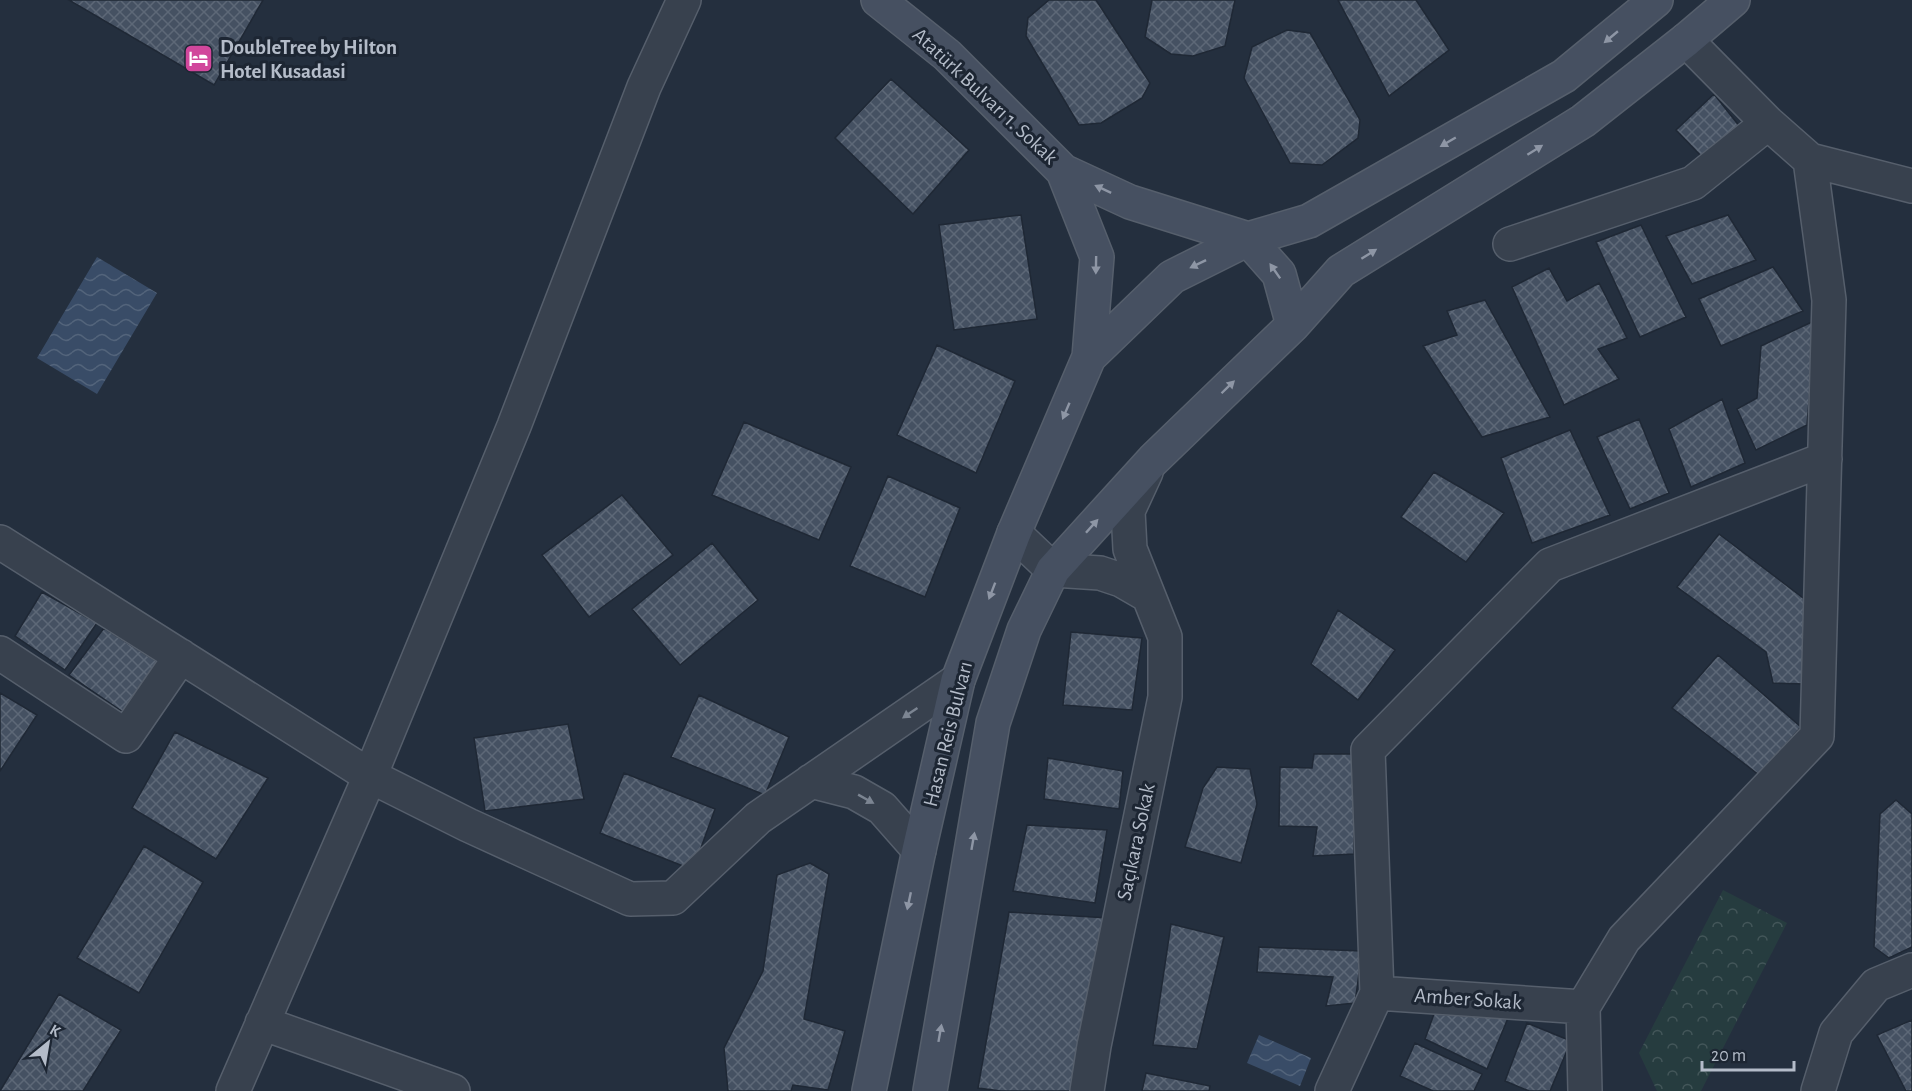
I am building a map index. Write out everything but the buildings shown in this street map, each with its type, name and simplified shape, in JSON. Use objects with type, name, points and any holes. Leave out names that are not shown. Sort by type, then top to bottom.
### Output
[{"type":"main road","name":"Atatürk Bulvarı 1. Sokak","points":[[878,0],[947,55],[1063,171]]},
{"type":"main road","points":[[1089,357],[1172,277],[1248,239],[1310,221],[1564,76],[1656,0]]},
{"type":"main road","name":"Hasan Reis Bulvarı","points":[[930,1091],[993,723],[1024,630],[1053,570],[1153,460],[1293,325],[1341,271],[1582,121],[1686,40],[1733,0]]},
{"type":"main road","points":[[1063,171],[1130,202],[1248,239],[1279,274],[1293,325]]},
{"type":"main road","points":[[1063,171],[1097,257],[1089,357]]},
{"type":"main road","name":"Hasan Reis Bulvarı","points":[[869,1091],[919,850],[958,680],[1014,533],[1089,357]]},
{"type":"street","points":[[232,1091],[370,776],[514,426],[644,87],[684,0]]},
{"type":"street","points":[[1686,40],[1768,123],[1810,160],[1912,186]]},
{"type":"street","points":[[1510,244],[1693,183],[1768,123]]},
{"type":"street","points":[[1585,1091],[1583,1007],[1624,939],[1817,736],[1829,300],[1810,160]]},
{"type":"street","points":[[1332,1091],[1377,993],[1368,750],[1550,565],[1825,459]]},
{"type":"street","name":"Saçıkara Sokak","points":[[1087,1091],[1094,1046],[1165,697],[1165,637],[1130,549],[1128,511],[1153,460]]},
{"type":"street","points":[[1014,533],[1053,570],[1100,573],[1121,580],[1147,595]]},
{"type":"street","points":[[0,542],[370,776],[468,825],[630,898],[674,898],[758,818],[958,680]]},
{"type":"street","points":[[0,654],[126,736],[181,656]]},
{"type":"street","points":[[811,781],[854,792],[882,808],[919,850]]},
{"type":"street","points":[[1818,1091],[1836,1033],[1876,985],[1912,970]]},
{"type":"street","name":"Amber Sokak","points":[[1377,993],[1583,1007]]},
{"type":"street","points":[[262,1023],[453,1091]]},
{"type":"green space","points":[[1723,890],[1787,923],[1701,1091],[1657,1091],[1639,1053]]},
{"type":"water","points":[[97,257],[157,293],[97,394],[37,358]]},
{"type":"water","points":[[1259,1035],[1311,1058],[1300,1086],[1247,1063]]},
{"type":"place","name":"DoubleTree by Hilton Hotel Kusadasi","points":[[199,59]]}]
